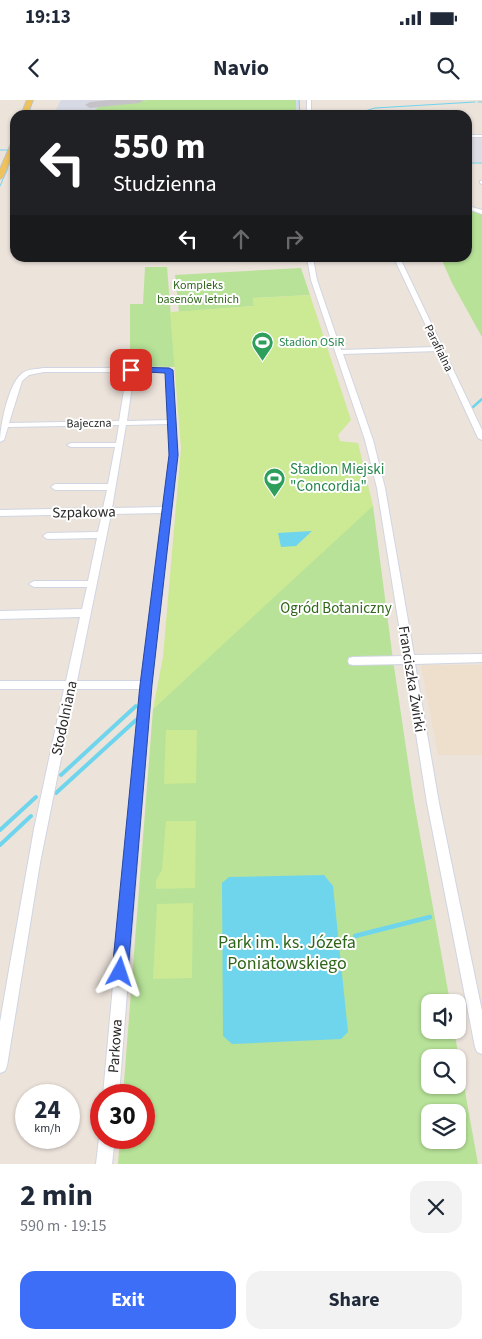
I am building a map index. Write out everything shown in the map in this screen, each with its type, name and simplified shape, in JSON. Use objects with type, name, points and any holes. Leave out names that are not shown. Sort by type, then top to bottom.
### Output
[{"type":"main road","points":[[0,177],[10,157]]},
{"type":"street","name":"Franciszka Żwirki","points":[[311,262],[314,280],[369,440],[381,488],[433,803],[482,1047]]},
{"type":"street","name":"Parafialna","points":[[399,262],[482,438]]},
{"type":"street","points":[[340,352],[439,349]]},
{"type":"street","points":[[0,440],[21,378],[27,373],[37,370],[131,370]]},
{"type":"street","name":"Parkowa","points":[[112,1084],[146,685],[174,455],[169,370],[131,370]]},
{"type":"street","name":"Stodolniana","points":[[0,1066],[47,795],[72,684],[120,445],[131,370]]},
{"type":"street","name":"Bajeczna","points":[[5,424],[173,422]]},
{"type":"street","points":[[71,446],[120,445]]},
{"type":"street","points":[[55,487],[111,487]]},
{"type":"street","name":"Szpakowa","points":[[0,513],[168,510]]},
{"type":"street","points":[[46,536],[101,535]]},
{"type":"street","points":[[34,584],[92,584]]},
{"type":"street","points":[[0,615],[86,613]]},
{"type":"street","points":[[353,661],[482,658]]},
{"type":"street","points":[[0,685],[146,685]]},
{"type":"street","points":[[104,1164],[105,1149]]},
{"type":"shaded area","points":[[61,100],[299,100],[299,110],[56,110]]},
{"type":"shaded area","points":[[472,138],[482,138],[482,162],[472,162]]},
{"type":"shaded area","points":[[421,665],[482,665],[482,755],[438,755]]},
{"type":"green space","points":[[149,100],[296,100],[296,110],[96,110],[101,106]]},
{"type":"green space","points":[[472,211],[482,214],[482,337],[452,283],[443,262],[472,262]]},
{"type":"green space","points":[[145,267],[167,267],[175,367],[130,366],[130,304],[143,304]]},
{"type":"green space","name":"Kompleks basenów letnich","points":[[301,268],[310,295],[253,298],[254,306],[179,312],[175,275]]},
{"type":"green space","name":"Stadion Miejski \"Concordia\"","points":[[310,295],[351,420],[338,435],[340,441],[358,443],[373,506],[153,709],[163,657],[181,448],[170,312],[254,306],[253,298]]},
{"type":"green space","name":"Park im. ks. Józefa Poniatowskiego","points":[[370,506],[373,506],[414,802],[449,994],[421,994],[421,1039],[456,1039],[457,1049],[421,1049],[421,1094],[465,1094],[478,1164],[118,1164],[119,1149],[155,1149],[155,1084],[124,1084],[153,709]]},
{"type":"green space","points":[[166,730],[197,730],[196,783],[164,784]]},
{"type":"green space","points":[[166,821],[196,821],[195,888],[156,889],[156,880],[162,870]]},
{"type":"green space","points":[[193,903],[192,978],[153,979],[157,904]]},
{"type":"water","points":[[312,531],[296,546],[281,547],[278,533]]},
{"type":"water","points":[[324,875],[333,886],[348,1032],[341,1039],[232,1044],[223,1036],[222,883],[229,877]]},
{"type":"waterway","points":[[30,110],[33,100]]},
{"type":"waterway","points":[[299,100],[300,110]]},
{"type":"waterway","points":[[368,110],[375,108],[475,102]]},
{"type":"waterway","points":[[0,150],[9,150]]},
{"type":"waterway","points":[[472,163],[482,163]]},
{"type":"waterway","points":[[0,186],[8,168]]},
{"type":"waterway","points":[[473,407],[482,399]]},
{"type":"waterway","points":[[61,775],[136,706]]},
{"type":"waterway","points":[[56,793],[136,720]]},
{"type":"waterway","points":[[0,830],[36,797]]},
{"type":"waterway","points":[[0,845],[31,816]]},
{"type":"waterway","points":[[355,936],[430,917]]},
{"type":"taxiway","points":[[90,105],[139,100]]},
{"type":"place","name":"Stadion OSiR","points":[[263,361]]},
{"type":"place","name":"Stadion Miejski \"Concordia\"","points":[[274,497]]},
{"type":"route","points":[[120,972],[146,685],[174,455],[169,370],[131,370]]},
{"type":"park label","name":"Ogród Botaniczny","points":[[336,608]]}]
